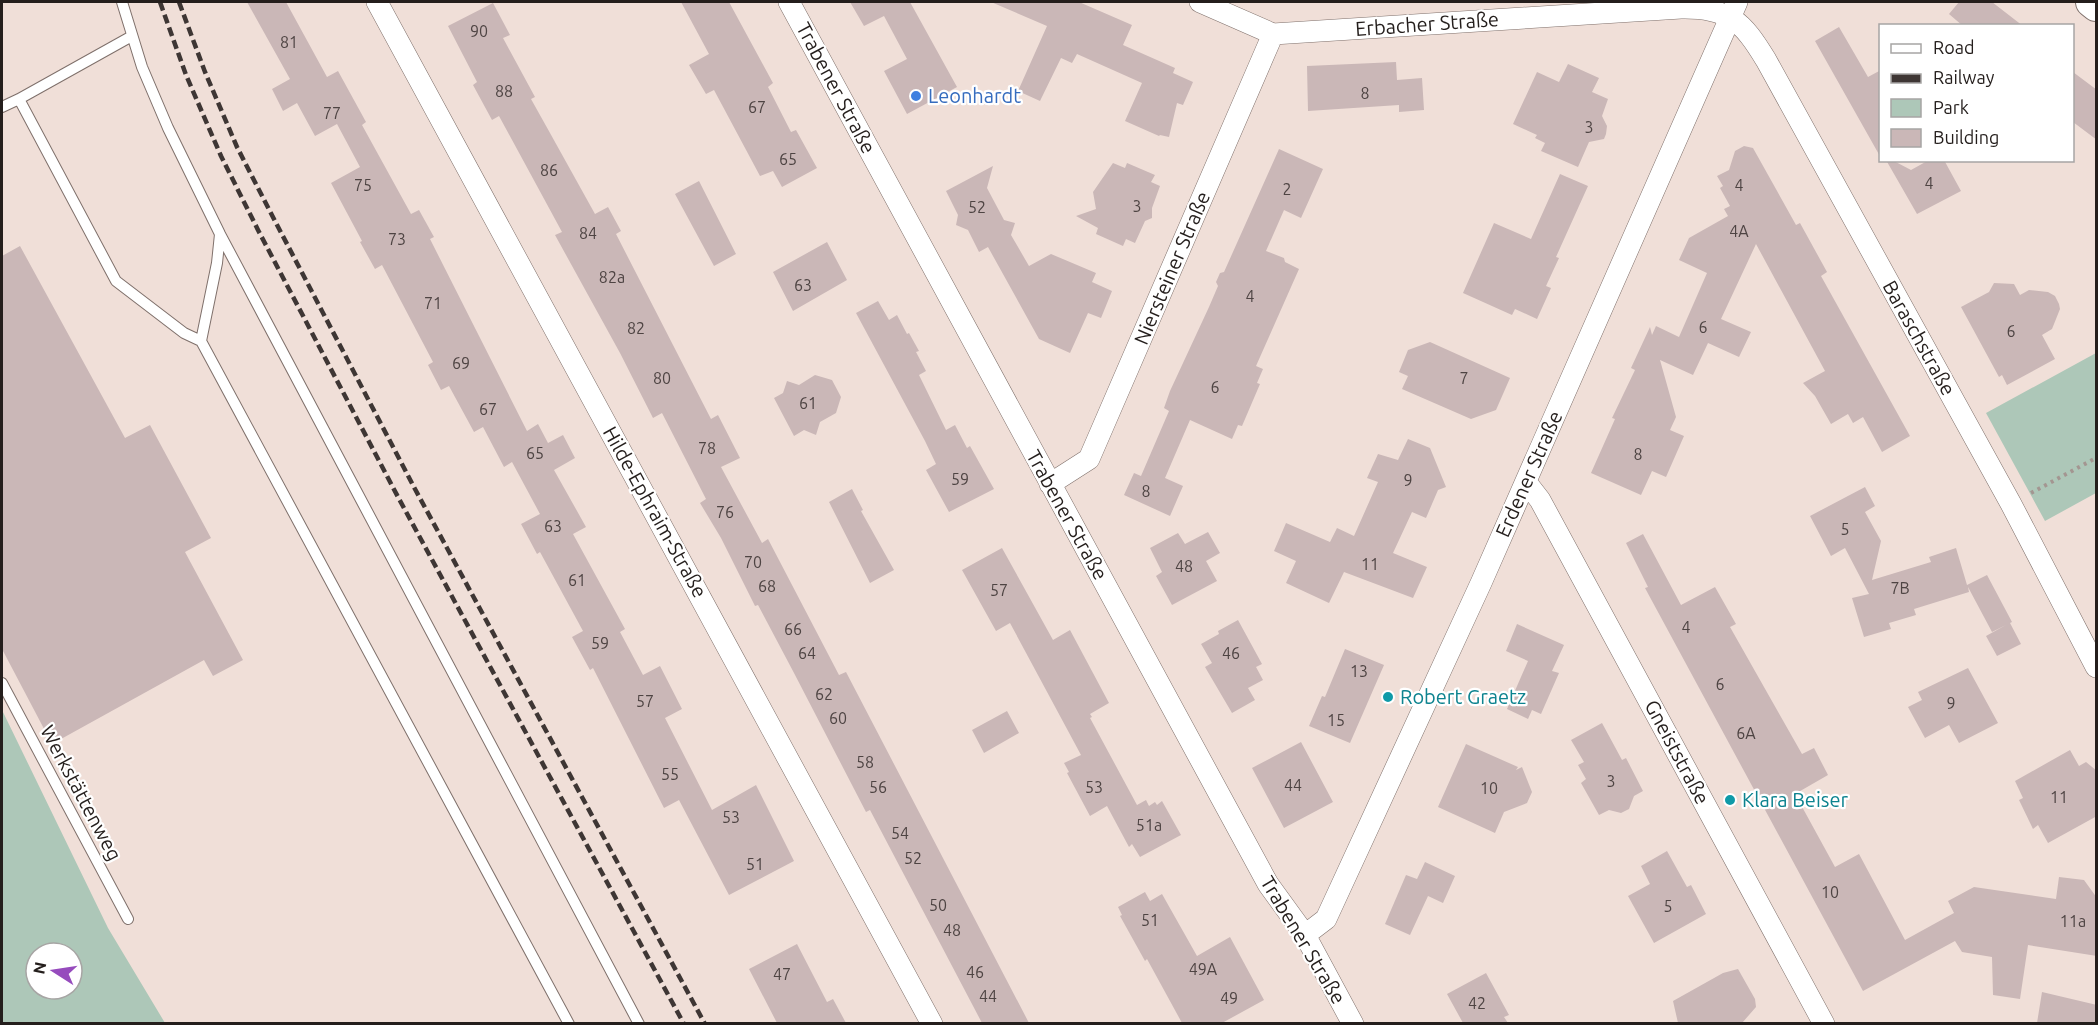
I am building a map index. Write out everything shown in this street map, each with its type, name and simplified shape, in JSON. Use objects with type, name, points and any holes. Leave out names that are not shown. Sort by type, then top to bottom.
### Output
[{"type":"main road","points":[[2091,2],[2097,6]]},
{"type":"street","name":"Hilde-Ephraim-Straße","points":[[377,2],[932,1023]]},
{"type":"street","name":"Trabener Straße","points":[[789,2],[1268,884],[1305,935],[1353,1023]]},
{"type":"street","name":"Erbacher Straße","points":[[1200,2],[1273,34],[1681,8],[1734,9]]},
{"type":"street","name":"Erdener Straße","points":[[1305,935],[1326,919],[1526,482],[1734,9]]},
{"type":"street","name":"Baraschstraße","points":[[1734,9],[1766,60],[2011,504],[2097,667]]},
{"type":"street","name":"Niersteiner Straße","points":[[1050,484],[1089,459],[1273,34]]},
{"type":"street","name":"Gneiststraße","points":[[1526,482],[1540,500],[1824,1023]]},
{"type":"lane","points":[[122,2],[142,67],[168,128],[220,234],[639,1023]]},
{"type":"lane","points":[[2,107],[132,36]]},
{"type":"lane","points":[[19,99],[116,281],[184,333],[201,341],[569,1023]]},
{"type":"lane","points":[[201,341],[217,263],[220,234]]},
{"type":"lane","name":"Werkstättenweg","points":[[2,683],[128,919]]},
{"type":"path","points":[[2026,496],[2097,458]]},
{"type":"green space","points":[[2096,353],[2096,493],[2045,521],[1986,413]]},
{"type":"green space","points":[[2,710],[108,928],[165,1023],[2,1023]]},
{"type":"building","points":[[247,2],[286,2],[327,77],[338,71],[366,122],[362,125],[411,214],[419,210],[434,237],[430,239],[527,431],[538,424],[548,443],[563,435],[575,458],[554,470],[586,527],[573,534],[625,629],[620,632],[643,675],[660,666],[682,709],[665,718],[712,810],[756,785],[794,861],[729,895],[679,800],[664,808],[593,668],[590,670],[572,637],[583,631],[540,552],[537,554],[521,524],[540,514],[512,462],[504,467],[483,427],[474,432],[449,386],[441,390],[428,365],[433,362],[382,265],[375,269],[331,183],[360,167],[337,124],[315,136],[297,103],[283,111],[272,89],[290,79]]},
{"type":"building","points":[[681,2],[729,2],[773,83],[768,87],[791,132],[796,130],[817,168],[782,187],[773,171],[760,176],[714,90],[706,94],[689,65],[709,54]]},
{"type":"building","points":[[850,2],[910,2],[957,87],[907,114],[884,71],[907,59],[884,16],[864,26]]},
{"type":"building","points":[[991,2],[1079,2],[1132,25],[1123,45],[1175,68],[1173,73],[1193,82],[1183,105],[1177,103],[1169,137],[1159,136],[1125,121],[1142,83],[1077,54],[1072,63],[1061,58],[1040,101],[1018,91],[1047,26]]},
{"type":"building","points":[[1959,2],[1992,2],[2020,24],[1961,24],[1949,14]]},
{"type":"building","points":[[493,3],[510,35],[503,38],[535,97],[531,99],[595,214],[608,207],[621,231],[616,234],[711,419],[718,415],[740,458],[721,467],[762,543],[768,539],[839,675],[846,672],[1029,1023],[982,1023],[870,810],[866,812],[758,605],[755,606],[721,538],[700,503],[706,499],[662,413],[653,418],[555,235],[562,232],[499,116],[492,120],[473,85],[477,82],[448,26]]},
{"type":"building","points":[[1839,27],[1868,77],[1879,71],[1879,154],[1815,41]]},
{"type":"building","points":[[1396,62],[1397,80],[1422,78],[1424,110],[1399,112],[1399,105],[1308,111],[1307,66]]},
{"type":"building","points":[[1568,64],[1599,78],[1592,92],[1608,99],[1602,116],[1607,126],[1604,139],[1589,142],[1578,167],[1541,151],[1545,143],[1535,138],[1537,135],[1513,124],[1537,72],[1559,82]]},
{"type":"building","points":[[2074,73],[2097,90],[2097,140],[2074,123]]},
{"type":"building","points":[[1744,146],[1753,148],[1796,225],[1800,223],[1827,272],[1821,276],[1910,436],[1882,452],[1863,417],[1853,423],[1848,414],[1831,424],[1815,396],[1803,383],[1825,371],[1756,244],[1721,319],[1751,332],[1739,357],[1708,343],[1693,375],[1660,360],[1676,417],[1670,430],[1684,436],[1666,477],[1652,471],[1641,495],[1591,473],[1615,419],[1612,418],[1635,370],[1631,368],[1650,327],[1652,335],[1656,326],[1679,337],[1707,273],[1679,260],[1689,238],[1728,216],[1724,209],[1730,206],[1720,188],[1723,186],[1717,176],[1729,170],[1735,151]]},
{"type":"building","points":[[1279,149],[1323,169],[1301,218],[1284,210],[1266,251],[1284,258],[1285,262],[1299,269],[1256,366],[1263,369],[1257,383],[1260,384],[1242,426],[1238,425],[1232,439],[1190,420],[1165,478],[1183,486],[1170,516],[1124,495],[1134,473],[1141,476],[1169,411],[1164,408],[1170,391],[1218,286],[1216,282],[1220,273],[1224,272]]},
{"type":"building","points":[[1887,162],[1896,162],[1911,170],[1925,162],[1945,162],[1961,191],[1917,214]]},
{"type":"building","points":[[1113,163],[1125,168],[1127,163],[1155,175],[1151,182],[1160,186],[1152,208],[1152,218],[1145,221],[1135,243],[1126,239],[1123,246],[1096,234],[1098,228],[1076,216],[1096,209],[1093,192]]},
{"type":"building","points":[[993,166],[987,188],[1004,220],[1015,223],[1011,235],[1029,266],[1051,254],[1096,273],[1092,282],[1112,291],[1101,318],[1088,313],[1070,353],[1039,339],[988,247],[979,252],[968,230],[956,225],[958,215],[946,191]]},
{"type":"building","points":[[1560,174],[1588,186],[1556,257],[1559,258],[1546,286],[1551,288],[1537,319],[1515,309],[1512,315],[1463,293],[1494,223],[1531,239]]},
{"type":"building","points":[[699,181],[736,254],[714,266],[675,194]]},
{"type":"building","points":[[827,242],[847,280],[793,311],[773,272]]},
{"type":"building","points":[[20,246],[125,438],[150,425],[211,538],[185,552],[243,660],[213,676],[204,660],[52,744],[2,649],[2,256]]},
{"type":"building","points":[[1994,283],[2014,284],[2020,295],[2029,290],[2048,292],[2055,296],[2060,309],[2052,329],[2042,335],[2055,359],[2007,385],[2002,375],[1999,377],[1961,307],[1989,292]]},
{"type":"building","points":[[878,301],[889,320],[897,315],[919,351],[916,352],[926,371],[919,375],[946,430],[955,425],[967,448],[970,446],[994,489],[949,512],[926,470],[936,464],[856,313]]},
{"type":"building","points":[[1430,342],[1510,378],[1496,410],[1471,419],[1402,389],[1408,376],[1399,372],[1408,350]]},
{"type":"building","points":[[815,375],[832,380],[841,397],[836,413],[820,422],[816,435],[804,430],[794,436],[774,398],[783,393],[787,381],[799,385]]},
{"type":"building","points":[[1408,439],[1430,448],[1446,487],[1438,490],[1426,518],[1412,512],[1393,553],[1427,567],[1413,598],[1344,572],[1329,603],[1286,583],[1296,561],[1274,551],[1286,523],[1330,542],[1337,528],[1354,536],[1378,482],[1367,478],[1378,454],[1398,460]]},
{"type":"building","points":[[1865,487],[1875,506],[1865,512],[1881,541],[1872,580],[1931,562],[1929,557],[1956,548],[1967,585],[1987,575],[2021,644],[1997,656],[1986,636],[2006,625],[1992,632],[1968,587],[1969,592],[1914,609],[1916,615],[1889,623],[1891,629],[1864,637],[1852,598],[1869,594],[1845,548],[1831,556],[1810,516]]},
{"type":"building","points":[[852,489],[863,510],[861,511],[894,570],[870,583],[829,502]]},
{"type":"building","points":[[1208,532],[1220,553],[1206,561],[1217,581],[1172,605],[1156,576],[1162,572],[1150,548],[1178,533],[1185,544]]},
{"type":"building","points":[[1643,534],[1681,605],[1715,587],[1736,624],[1730,627],[1802,754],[1814,748],[1828,775],[1795,794],[1835,867],[1859,854],[1905,940],[1954,913],[1948,901],[1974,887],[2056,899],[2059,877],[2084,880],[2097,898],[2097,956],[2028,945],[2020,999],[1993,995],[1992,957],[1962,952],[1955,941],[1863,991],[1645,588],[1648,587],[1626,543]]},
{"type":"building","points":[[1002,548],[1053,640],[1070,630],[1109,703],[1090,714],[1092,717],[1090,718],[1137,805],[1146,800],[1149,806],[1155,802],[1157,805],[1162,801],[1181,835],[1140,857],[1132,844],[1129,847],[1107,806],[1090,816],[1064,763],[1081,755],[1010,623],[996,631],[962,570]]},
{"type":"building","points":[[1238,620],[1262,664],[1256,667],[1263,680],[1248,688],[1255,700],[1232,713],[1205,667],[1212,663],[1201,644]]},
{"type":"building","points":[[1517,624],[1564,645],[1552,671],[1559,673],[1541,714],[1532,710],[1528,719],[1507,709],[1528,661],[1506,651]]},
{"type":"building","points":[[1345,649],[1384,665],[1350,743],[1309,726],[1322,696],[1325,697]]},
{"type":"building","points":[[1968,668],[1998,723],[1959,743],[1949,725],[1925,738],[1908,707],[1922,700],[1918,692]]},
{"type":"building","points":[[1007,711],[1019,733],[984,753],[972,730]]},
{"type":"building","points":[[1602,723],[1622,760],[1626,758],[1643,791],[1634,796],[1629,809],[1621,813],[1609,810],[1599,815],[1581,783],[1586,779],[1578,765],[1584,762],[1571,740]]},
{"type":"building","points":[[1301,742],[1333,802],[1284,828],[1252,768]]},
{"type":"building","points":[[1466,744],[1518,767],[1516,770],[1522,767],[1532,792],[1527,803],[1504,812],[1495,833],[1438,807]]},
{"type":"building","points":[[2070,750],[2079,766],[2086,762],[2097,771],[2097,816],[2048,843],[2038,825],[2033,829],[2019,800],[2023,798],[2015,781]]},
{"type":"building","points":[[1667,851],[1687,887],[1691,885],[1706,914],[1654,943],[1628,896],[1650,884],[1641,866]]},
{"type":"building","points":[[1425,862],[1455,876],[1443,903],[1428,896],[1410,935],[1385,924],[1406,875],[1417,879]]},
{"type":"building","points":[[1145,892],[1150,901],[1162,894],[1197,956],[1230,937],[1264,1000],[1222,1023],[1182,1023],[1147,959],[1145,961],[1120,916],[1122,915],[1118,907]]},
{"type":"building","points":[[797,944],[827,1002],[833,999],[846,1023],[777,1023],[749,969]]},
{"type":"building","points":[[1738,969],[1755,999],[1756,1007],[1742,1023],[1678,1023],[1673,1001],[1723,973]]},
{"type":"building","points":[[1486,973],[1509,1015],[1504,1017],[1508,1023],[1463,1023],[1447,994]]},
{"type":"building","points":[[2042,992],[2097,1005],[2097,1023],[2037,1023]]},
{"type":"railway","points":[[160,2],[186,75],[221,156],[258,230],[398,497],[684,1024]]},
{"type":"railway","points":[[179,2],[205,72],[237,147],[275,221],[415,489],[705,1024]]},
{"type":"place","name":"Leonhardt","points":[[916,96]]},
{"type":"place","name":"Robert Graetz","points":[[1388,697]]},
{"type":"place","name":"Klara Beiser","points":[[1730,800]]}]
